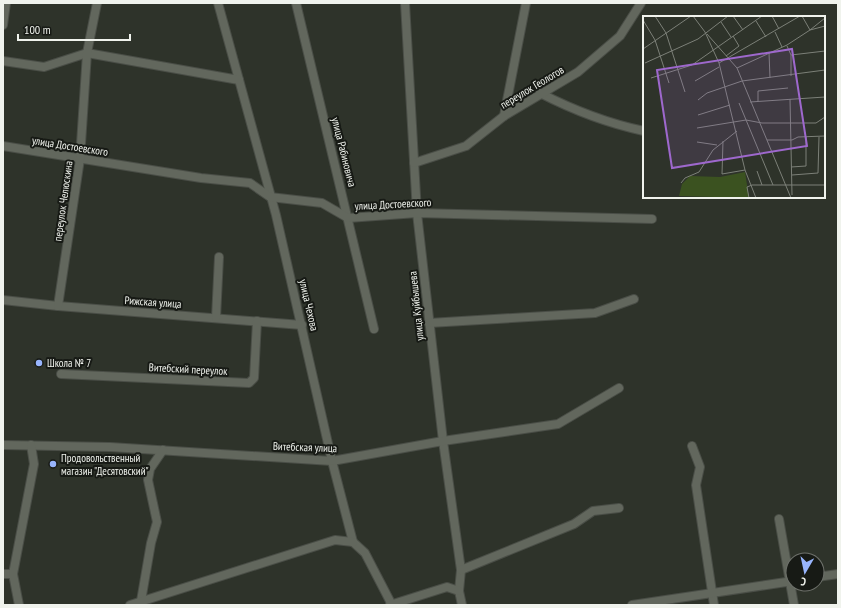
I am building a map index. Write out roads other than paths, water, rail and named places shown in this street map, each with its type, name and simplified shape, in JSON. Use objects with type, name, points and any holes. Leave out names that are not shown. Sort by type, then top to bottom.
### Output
[{"type":"street","points":[[3,24],[6,3]]},
{"type":"street","name":"переулок Челюскина","points":[[58,306],[80,159],[87,53],[97,3]]},
{"type":"street","name":"улица Чехова","points":[[218,3],[270,197],[302,325],[332,461],[353,542],[365,553],[391,605]]},
{"type":"street","name":"улица Рабиновича","points":[[296,3],[374,329]]},
{"type":"street","name":"улица Куйбышева","points":[[405,3],[417,213],[443,441],[461,570],[459,591],[462,605]]},
{"type":"street","points":[[504,116],[526,3]]},
{"type":"street","name":"переулок Геологов","points":[[414,163],[466,146],[504,116],[540,93],[578,72],[620,36],[641,3]]},
{"type":"street","points":[[3,61],[44,67],[87,53],[238,80]]},
{"type":"street","points":[[540,93],[576,112],[643,131]]},
{"type":"street","name":"улица Достоевского","points":[[3,146],[201,178],[250,183],[270,197],[322,203],[348,218],[417,213],[652,219]]},
{"type":"street","points":[[216,318],[219,257]]},
{"type":"street","points":[[429,323],[595,313],[634,299]]},
{"type":"street","name":"Рижская улица","points":[[3,300],[58,306],[302,325]]},
{"type":"street","name":"Витебский переулок","points":[[61,374],[249,383],[254,378],[257,321]]},
{"type":"street","name":"Витебская улица","points":[[3,445],[162,450],[332,461],[443,441],[558,424],[619,388]]},
{"type":"street","points":[[19,605],[13,574],[34,464],[30,445]]},
{"type":"street","points":[[692,446],[700,467],[696,485],[714,605]]},
{"type":"street","points":[[142,601],[150,544],[157,522],[148,480],[150,469],[162,450]]},
{"type":"street","points":[[461,570],[574,524],[593,511],[619,508]]},
{"type":"street","points":[[779,519],[786,552]]},
{"type":"street","points":[[130,605],[335,540],[353,542]]},
{"type":"street","points":[[3,574],[13,574]]},
{"type":"street","points":[[825,576],[838,574]]},
{"type":"street","points":[[632,605],[785,582]]},
{"type":"street","points":[[391,605],[447,587],[459,591]]},
{"type":"street","points":[[793,592],[794,605]]},
{"type":"place","name":"Школа № 7","points":[[39,363]]},
{"type":"place","name":"Продовольственный магазин \"Деcятовский\"","points":[[53,464]]}]
